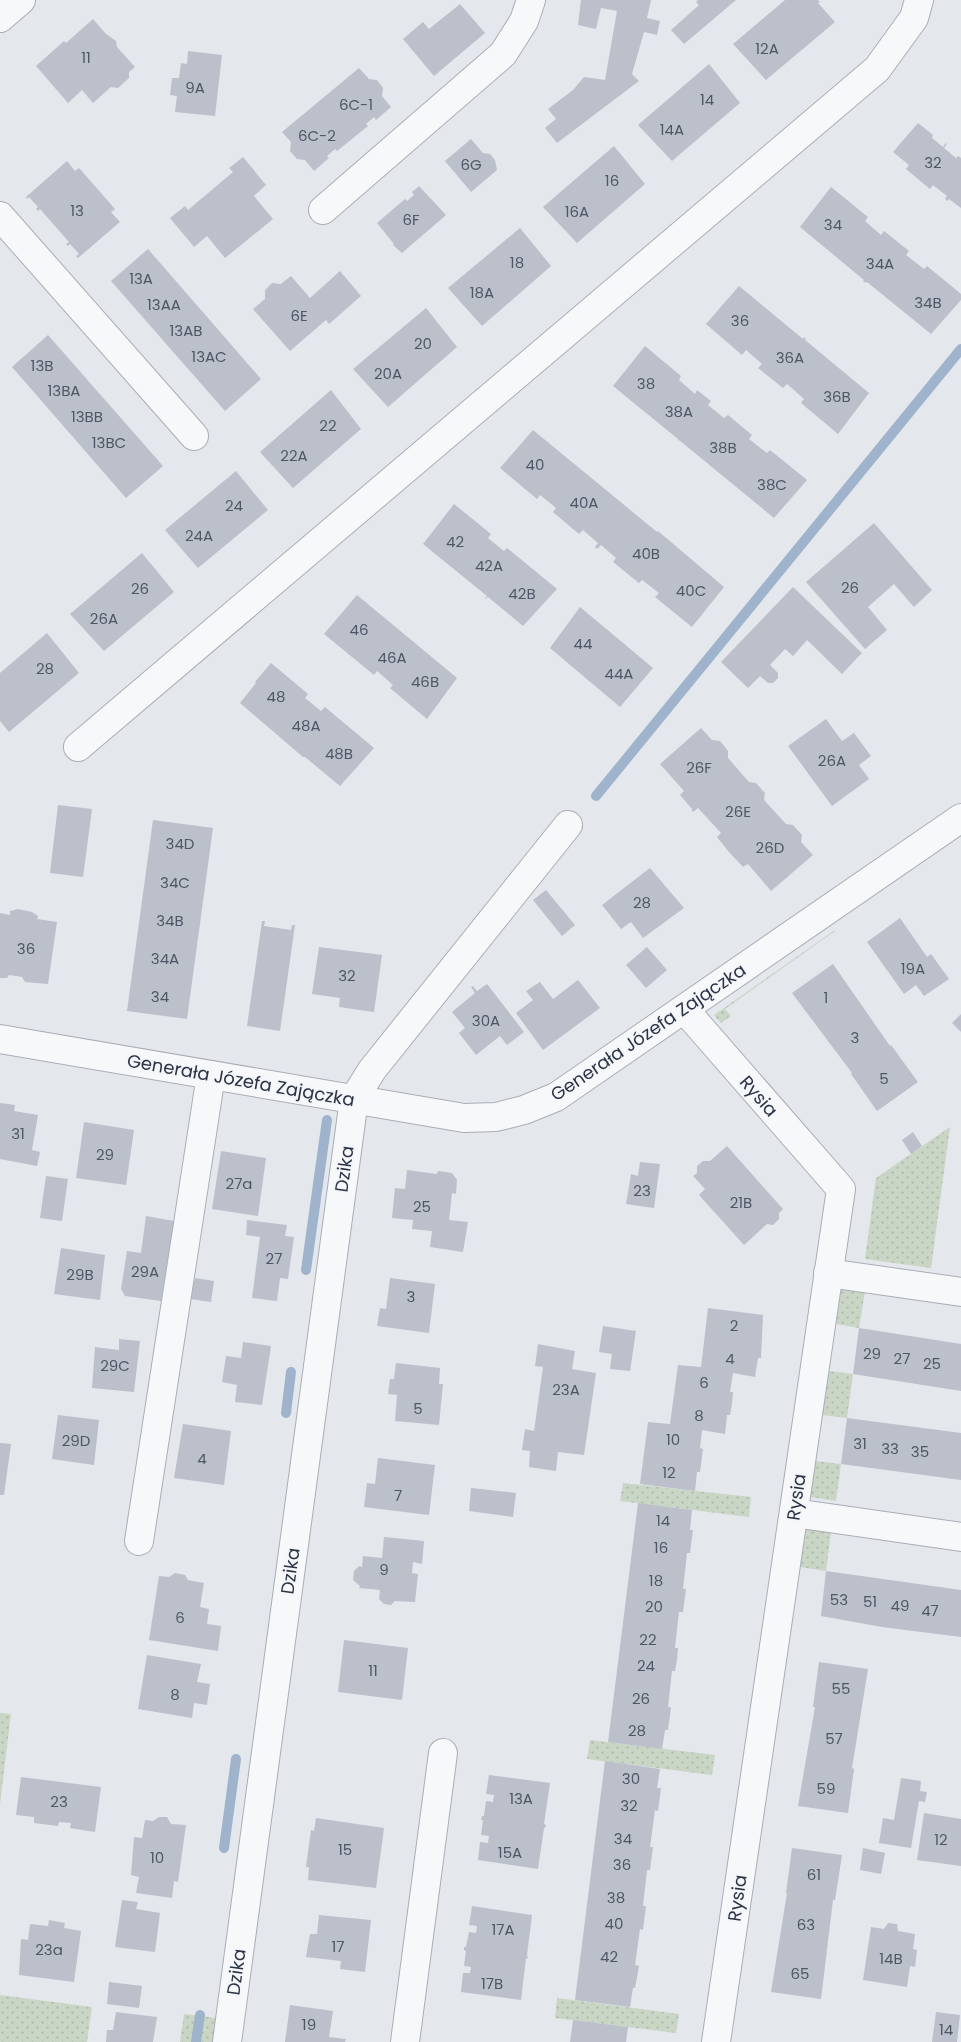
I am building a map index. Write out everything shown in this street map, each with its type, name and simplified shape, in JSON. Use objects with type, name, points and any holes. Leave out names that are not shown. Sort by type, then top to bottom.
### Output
[{"type":"street","points":[[0,18],[21,0]]},
{"type":"street","points":[[323,210],[503,54],[524,22],[530,0]]},
{"type":"street","points":[[78,746],[877,69],[914,18],[919,0]]},
{"type":"street","points":[[0,216],[194,436]]},
{"type":"street","name":"Generała Józefa Zajączka","points":[[0,1039],[464,1118],[496,1117],[524,1110],[556,1097],[961,818]]},
{"type":"street","points":[[354,1099],[372,1070],[568,825]]},
{"type":"street","name":"Rysia","points":[[684,1009],[840,1189],[716,2042]]},
{"type":"street","points":[[139,1541],[211,1075]]},
{"type":"street","name":"Dzika","points":[[227,2042],[354,1099]]},
{"type":"street","points":[[828,1273],[961,1292]]},
{"type":"street","points":[[794,1512],[961,1537]]},
{"type":"street","points":[[405,2042],[443,1753]]},
{"type":"green space","points":[[835,930],[725,1009],[731,1016],[721,1023],[714,1015]]},
{"type":"green space","points":[[950,1127],[931,1268],[865,1259],[876,1178]]},
{"type":"green space","points":[[841,1288],[865,1291],[859,1328],[836,1324]]},
{"type":"green space","points":[[829,1371],[853,1374],[847,1418],[822,1415]]},
{"type":"green space","points":[[816,1461],[841,1464],[836,1501],[810,1497]]},
{"type":"green space","points":[[623,1483],[751,1497],[749,1517],[620,1501]]},
{"type":"green space","points":[[806,1529],[831,1532],[826,1571],[800,1567]]},
{"type":"green space","points":[[0,1713],[11,1714],[0,1804]]},
{"type":"green space","points":[[590,1740],[715,1755],[712,1775],[587,1759]]},
{"type":"green space","points":[[0,1995],[92,2007],[87,2042],[0,2042]]},
{"type":"green space","points":[[557,1998],[679,2014],[676,2033],[555,2018]]},
{"type":"green space","points":[[184,2014],[217,2018],[214,2042],[180,2042]]},
{"type":"building","points":[[581,0],[651,0],[647,18],[660,21],[657,35],[644,32],[632,74],[639,81],[557,143],[545,128],[556,119],[548,109],[573,90],[584,77],[605,80],[617,11],[601,8],[596,29],[578,25]]},
{"type":"building","points":[[698,0],[736,0],[684,44],[671,30],[699,5],[696,2]]},
{"type":"building","points":[[785,0],[818,0],[820,2],[818,3],[835,22],[766,80],[733,44]]},
{"type":"building","points":[[460,4],[485,33],[434,76],[403,39],[423,22],[429,29]]},
{"type":"building","points":[[93,19],[106,34],[116,41],[117,47],[135,67],[129,72],[129,78],[118,88],[111,87],[93,103],[82,90],[68,103],[36,66]]},
{"type":"building","points":[[188,51],[222,55],[215,116],[175,112],[177,96],[170,95],[172,78],[179,78],[181,63],[187,64]]},
{"type":"building","points":[[709,64],[740,103],[672,161],[638,125]]},
{"type":"building","points":[[359,68],[369,79],[377,80],[383,88],[382,96],[391,107],[376,120],[374,117],[366,124],[368,126],[337,151],[335,149],[327,156],[329,158],[314,171],[305,160],[297,159],[290,151],[291,142],[282,132]]},
{"type":"building","points":[[918,123],[933,135],[932,138],[943,147],[946,143],[944,148],[956,158],[958,156],[961,158],[961,208],[949,199],[947,201],[945,199],[947,196],[933,185],[930,189],[906,169],[909,165],[893,152]]},
{"type":"building","points":[[471,139],[483,153],[490,154],[495,160],[497,170],[471,192],[445,161]]},
{"type":"building","points":[[614,146],[645,184],[577,243],[543,207]]},
{"type":"building","points":[[243,157],[266,185],[254,196],[273,219],[225,258],[207,236],[194,247],[170,218],[185,206],[188,210],[233,172],[229,168]]},
{"type":"building","points":[[67,161],[75,171],[79,168],[115,209],[111,212],[120,222],[78,258],[76,256],[79,254],[70,244],[68,246],[66,244],[69,242],[40,209],[38,211],[36,209],[38,207],[29,197],[27,199],[26,197]]},
{"type":"building","points":[[419,186],[446,215],[402,253],[393,245],[377,223],[405,199],[407,201],[414,195],[412,192]]},
{"type":"building","points":[[831,187],[868,217],[865,221],[881,235],[884,231],[909,251],[906,255],[924,269],[927,266],[961,294],[961,300],[931,334],[867,282],[863,281],[800,227]]},
{"type":"building","points":[[520,228],[551,266],[482,326],[448,288]]},
{"type":"building","points":[[148,249],[261,379],[225,411],[111,281]]},
{"type":"building","points":[[340,271],[361,296],[329,324],[326,320],[290,351],[253,309],[265,299],[265,290],[272,283],[281,284],[291,276],[310,298]]},
{"type":"building","points":[[739,286],[803,339],[804,337],[805,340],[869,393],[838,434],[801,403],[804,399],[787,384],[783,388],[758,368],[762,364],[746,350],[742,355],[706,324]]},
{"type":"building","points":[[426,308],[457,347],[388,407],[353,369]]},
{"type":"building","points":[[48,335],[163,466],[126,498],[12,367]]},
{"type":"building","points":[[645,346],[681,376],[679,380],[695,394],[697,390],[711,401],[708,405],[724,418],[728,415],[752,435],[749,439],[767,453],[770,450],[807,480],[774,518],[613,386]]},
{"type":"building","points":[[331,390],[361,429],[293,488],[260,452]]},
{"type":"building","points":[[533,430],[724,587],[692,627],[655,597],[659,593],[642,580],[639,583],[613,562],[616,558],[601,545],[597,549],[595,547],[598,543],[583,530],[579,534],[553,512],[556,508],[540,495],[537,499],[500,468]]},
{"type":"building","points":[[236,471],[268,510],[198,568],[165,530]]},
{"type":"building","points":[[454,504],[491,534],[488,538],[504,551],[507,548],[557,589],[523,626],[488,597],[484,600],[487,596],[423,544]]},
{"type":"building","points":[[874,523],[932,590],[914,607],[894,584],[868,607],[887,630],[865,649],[806,582]]},
{"type":"building","points":[[142,553],[174,592],[104,651],[70,614]]},
{"type":"building","points":[[793,587],[862,653],[842,674],[807,640],[793,656],[785,649],[770,665],[778,673],[778,678],[773,683],[768,683],[760,676],[748,688],[721,662]]},
{"type":"building","points":[[357,595],[457,678],[427,719],[390,688],[393,685],[377,671],[374,675],[324,634]]},
{"type":"building","points":[[580,607],[653,668],[620,707],[550,648]]},
{"type":"building","points":[[47,633],[79,673],[9,732],[0,721],[0,673]]},
{"type":"building","points":[[271,663],[308,694],[305,698],[321,711],[325,707],[374,748],[340,786],[240,703]]},
{"type":"building","points":[[826,719],[842,741],[854,733],[871,756],[859,765],[869,779],[832,806],[788,746]]},
{"type":"building","points":[[701,728],[712,740],[720,741],[728,751],[728,758],[749,782],[756,783],[765,793],[764,800],[786,824],[793,825],[802,835],[801,842],[813,855],[771,891],[748,864],[743,867],[729,852],[717,837],[721,833],[698,808],[692,811],[680,795],[684,791],[660,764]]},
{"type":"building","points":[[58,805],[92,809],[83,877],[50,873]]},
{"type":"building","points":[[153,820],[213,828],[187,1019],[127,1011]]},
{"type":"building","points":[[650,868],[684,908],[643,938],[631,922],[621,929],[602,905]]},
{"type":"building","points":[[546,890],[575,925],[562,936],[533,900]]},
{"type":"building","points":[[18,909],[32,912],[38,916],[37,919],[57,922],[48,984],[25,982],[22,977],[9,975],[7,978],[0,978],[0,913],[10,915],[10,911]]},
{"type":"building","points":[[900,918],[927,957],[931,954],[949,979],[924,996],[916,985],[904,994],[867,942]]},
{"type":"building","points":[[262,921],[265,921],[264,926],[291,930],[292,925],[295,925],[280,1031],[247,1026]]},
{"type":"building","points":[[319,947],[382,955],[374,1012],[339,1007],[340,998],[312,994]]},
{"type":"building","points":[[647,947],[667,970],[646,988],[626,965]]},
{"type":"building","points":[[833,964],[890,1046],[918,1082],[877,1111],[852,1073],[792,993]]},
{"type":"building","points":[[578,980],[600,1008],[543,1050],[516,1013],[533,1000],[526,991],[540,982],[553,999]]},
{"type":"building","points":[[487,984],[524,1032],[507,1045],[500,1036],[476,1055],[459,1033],[465,1028],[452,1012],[475,993],[471,987],[473,986],[477,991]]},
{"type":"building","points":[[961,1014],[961,1032],[952,1023]]},
{"type":"building","points":[[0,1103],[15,1105],[14,1111],[38,1115],[32,1150],[40,1152],[37,1166],[0,1159]]},
{"type":"building","points":[[84,1122],[134,1130],[126,1185],[76,1178]]},
{"type":"building","points":[[913,1132],[922,1146],[911,1154],[902,1140]]},
{"type":"building","points":[[727,1146],[783,1209],[779,1213],[779,1219],[773,1225],[767,1224],[744,1245],[699,1195],[705,1189],[693,1176],[697,1173],[697,1166],[703,1161],[710,1161]]},
{"type":"building","points":[[221,1151],[266,1158],[258,1216],[212,1209]]},
{"type":"building","points":[[640,1162],[660,1164],[654,1208],[626,1204],[631,1174],[638,1176]]},
{"type":"building","points":[[407,1170],[436,1174],[439,1171],[452,1173],[457,1180],[456,1194],[452,1193],[449,1220],[468,1222],[463,1252],[430,1247],[432,1231],[412,1229],[413,1220],[392,1218],[395,1188],[405,1189]]},
{"type":"building","points":[[46,1176],[68,1179],[62,1221],[40,1218]]},
{"type":"building","points":[[146,1216],[174,1221],[161,1301],[125,1296],[121,1289],[127,1251],[141,1253]]},
{"type":"building","points":[[247,1220],[287,1225],[285,1236],[294,1237],[288,1279],[280,1278],[277,1301],[252,1298],[260,1237],[246,1235]]},
{"type":"building","points":[[61,1248],[105,1255],[100,1300],[54,1294]]},
{"type":"building","points":[[195,1278],[214,1281],[211,1302],[190,1299]]},
{"type":"building","points":[[390,1278],[435,1284],[429,1333],[377,1326],[380,1308],[386,1309]]},
{"type":"building","points":[[708,1308],[763,1315],[761,1358],[758,1358],[755,1377],[733,1373],[730,1392],[733,1392],[732,1404],[730,1415],[727,1415],[725,1434],[702,1430],[700,1448],[703,1449],[700,1472],[697,1472],[695,1491],[640,1484],[648,1422],[670,1424],[678,1365],[701,1367]]},
{"type":"building","points":[[603,1326],[636,1331],[630,1371],[610,1369],[612,1354],[599,1352]]},
{"type":"building","points":[[859,1328],[961,1344],[961,1391],[853,1374]]},
{"type":"building","points":[[119,1339],[140,1341],[134,1392],[92,1388],[95,1347],[119,1350]]},
{"type":"building","points":[[243,1342],[271,1346],[262,1405],[235,1402],[237,1385],[222,1382],[226,1356],[241,1358]]},
{"type":"building","points":[[538,1344],[575,1351],[572,1369],[596,1373],[584,1455],[558,1452],[556,1471],[529,1467],[530,1451],[522,1450],[525,1429],[534,1431],[543,1367],[535,1366]]},
{"type":"building","points":[[396,1363],[440,1368],[439,1384],[443,1384],[439,1425],[395,1421],[397,1395],[388,1394],[390,1379],[394,1379]]},
{"type":"building","points":[[58,1415],[99,1420],[94,1465],[52,1459]]},
{"type":"building","points":[[847,1418],[961,1433],[961,1480],[841,1464]]},
{"type":"building","points":[[183,1424],[231,1431],[224,1485],[174,1478]]},
{"type":"building","points":[[0,1443],[11,1444],[4,1495],[0,1495]]},
{"type":"building","points":[[378,1458],[435,1465],[429,1515],[364,1507],[367,1483],[375,1484]]},
{"type":"building","points":[[471,1488],[516,1493],[513,1517],[469,1511]]},
{"type":"building","points":[[638,1503],[692,1510],[690,1530],[693,1530],[690,1553],[687,1553],[683,1589],[686,1589],[683,1612],[679,1612],[675,1648],[678,1648],[677,1660],[675,1671],[672,1671],[668,1707],[671,1707],[668,1730],[665,1730],[662,1749],[608,1742]]},
{"type":"building","points":[[384,1537],[424,1541],[422,1564],[413,1562],[412,1573],[418,1574],[415,1602],[395,1601],[391,1605],[384,1604],[379,1599],[380,1590],[359,1588],[360,1586],[353,1580],[354,1571],[359,1566],[362,1567],[363,1556],[382,1558]]},
{"type":"building","points":[[826,1571],[961,1590],[961,1637],[882,1627],[821,1616]]},
{"type":"building","points":[[175,1573],[185,1575],[188,1580],[204,1583],[200,1607],[209,1609],[207,1624],[221,1626],[218,1651],[149,1640],[159,1576],[169,1577]]},
{"type":"building","points":[[344,1640],[408,1648],[402,1700],[338,1692]]},
{"type":"building","points":[[147,1655],[201,1664],[197,1682],[210,1684],[207,1705],[194,1703],[192,1718],[138,1709]]},
{"type":"building","points":[[819,1662],[868,1669],[852,1768],[854,1769],[848,1813],[798,1806],[815,1707],[813,1707]]},
{"type":"building","points":[[605,1761],[660,1769],[657,1788],[661,1788],[658,1811],[655,1810],[650,1847],[653,1847],[650,1870],[647,1870],[643,1906],[646,1906],[643,1930],[640,1929],[635,1965],[639,1966],[630,2007],[575,2000]]},
{"type":"building","points":[[489,1775],[550,1783],[544,1824],[546,1825],[538,1869],[478,1860],[480,1842],[488,1843],[489,1836],[481,1835],[483,1820],[481,1820],[482,1816],[484,1816],[486,1801],[493,1802],[494,1795],[486,1794]]},
{"type":"building","points":[[21,1777],[101,1787],[95,1832],[70,1828],[71,1823],[59,1822],[58,1826],[34,1823],[34,1817],[16,1815]]},
{"type":"building","points":[[901,1778],[921,1781],[920,1791],[927,1792],[925,1802],[919,1801],[911,1848],[879,1843],[883,1818],[894,1820]]},
{"type":"building","points":[[924,1813],[961,1819],[961,1866],[917,1860]]},
{"type":"building","points":[[159,1817],[167,1817],[171,1824],[186,1825],[178,1882],[174,1881],[172,1898],[136,1893],[139,1877],[131,1875],[134,1837],[142,1838],[145,1820],[153,1821]]},
{"type":"building","points":[[316,1818],[384,1828],[376,1888],[308,1880],[309,1867],[306,1867],[311,1830],[314,1831]]},
{"type":"building","points":[[792,1848],[842,1855],[835,1900],[833,1900],[821,1999],[771,1992],[787,1893]]},
{"type":"building","points":[[863,1848],[885,1853],[881,1874],[860,1870]]},
{"type":"building","points":[[122,1900],[138,1902],[136,1909],[160,1913],[155,1952],[115,1947]]},
{"type":"building","points":[[472,1906],[532,1915],[528,1959],[526,1958],[521,2000],[461,1992],[463,1973],[470,1973],[471,1967],[464,1966],[466,1951],[464,1947],[466,1947],[469,1932],[476,1933],[477,1926],[469,1925]]},
{"type":"building","points":[[319,1915],[371,1920],[365,1972],[340,1969],[341,1961],[306,1957],[310,1934],[317,1934]]},
{"type":"building","points":[[49,1920],[65,1923],[64,1928],[81,1931],[74,1982],[19,1975],[21,1939],[28,1940],[30,1924],[48,1926]]},
{"type":"building","points":[[888,1923],[897,1924],[898,1931],[915,1934],[913,1949],[917,1950],[915,1967],[910,1966],[907,1987],[863,1980],[871,1927],[884,1929]]},
{"type":"building","points":[[109,1982],[142,1986],[139,2008],[107,2004]]},
{"type":"building","points":[[290,2005],[333,2011],[329,2037],[346,2039],[345,2042],[285,2042]]},
{"type":"building","points":[[116,2012],[157,2017],[153,2042],[106,2042],[107,2030],[113,2030]]},
{"type":"building","points":[[936,2012],[960,2015],[957,2042],[932,2042]]},
{"type":"building","points":[[573,2020],[628,2027],[626,2042],[570,2042]]},
{"type":"waterway","points":[[596,796],[961,349]]},
{"type":"waterway","points":[[306,1270],[327,1120]]},
{"type":"waterway","points":[[286,1413],[291,1372]]},
{"type":"waterway","points":[[224,1848],[236,1759]]},
{"type":"waterway","points":[[196,2042],[200,2015]]}]
